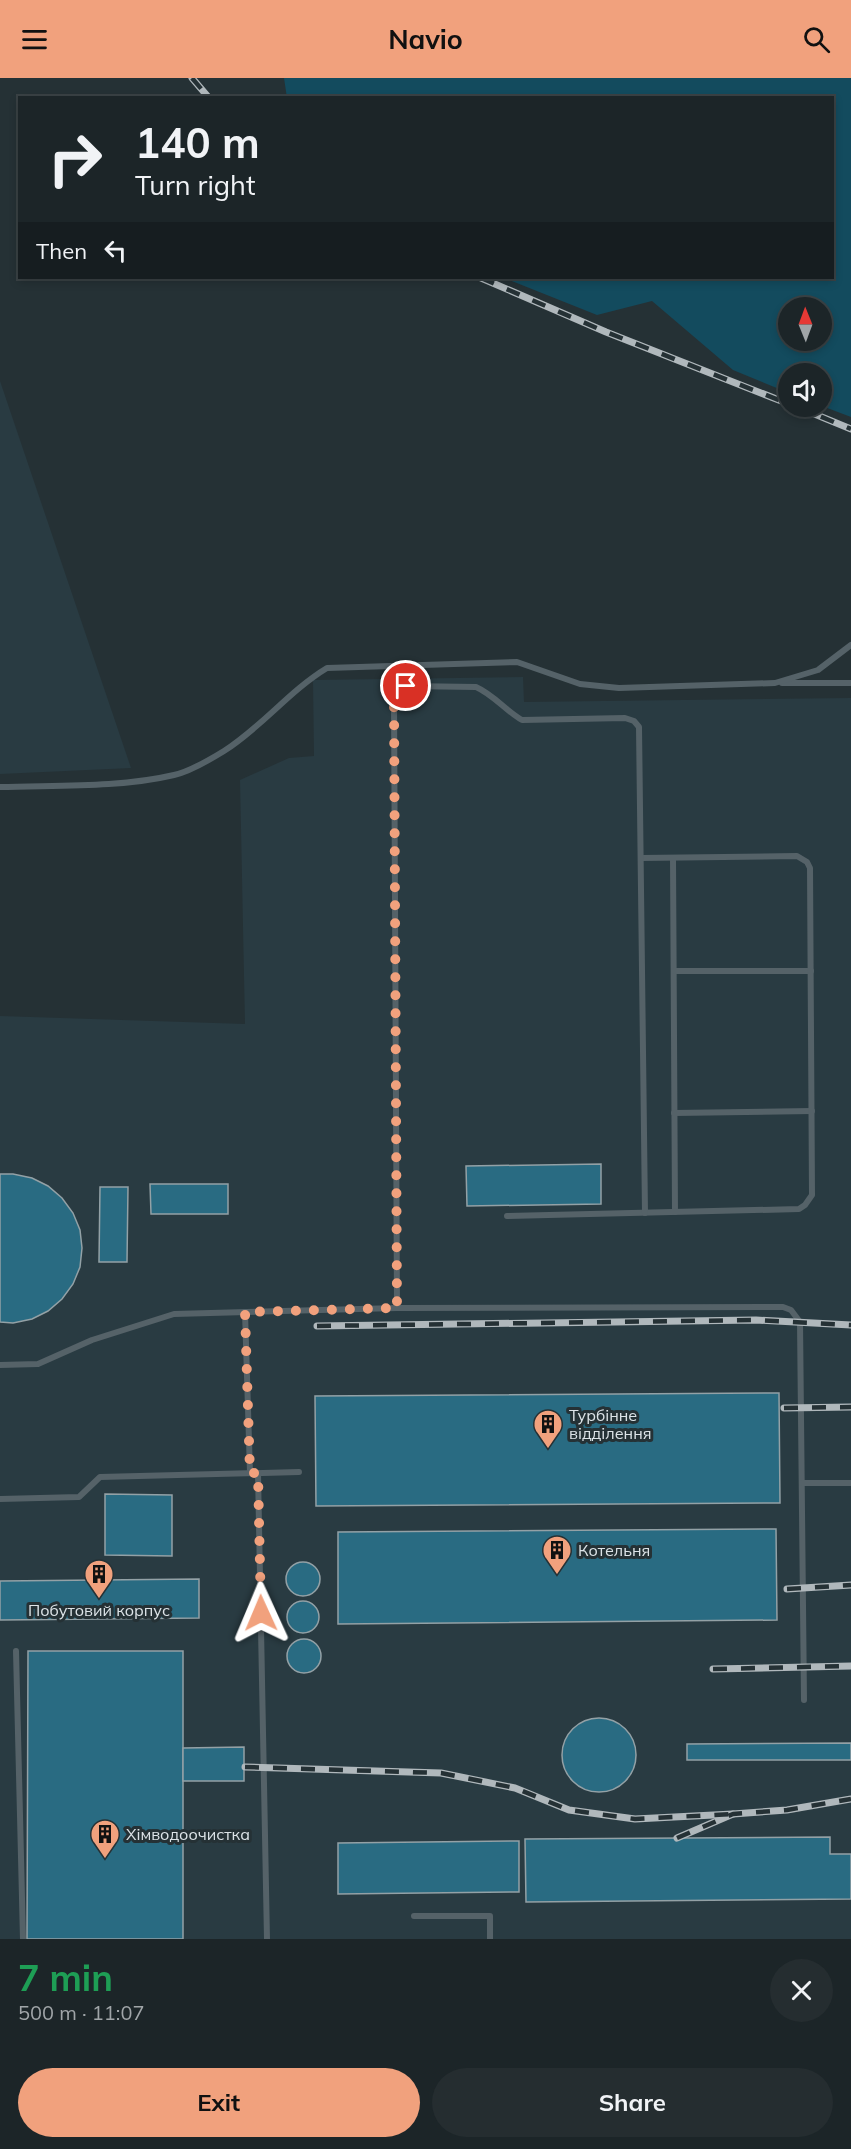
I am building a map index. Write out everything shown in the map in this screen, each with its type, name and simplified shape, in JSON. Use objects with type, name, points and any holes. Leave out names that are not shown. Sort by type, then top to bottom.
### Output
[{"type":"lane","points":[[775,683],[818,670],[851,645]]},
{"type":"lane","points":[[0,788],[136,782],[177,775],[223,752],[264,721],[306,681],[327,668],[517,662],[580,684],[619,688],[851,683]]},
{"type":"lane","points":[[397,1308],[394,698],[396,692],[406,686],[476,687],[522,720],[625,718],[633,721],[639,727],[645,1213]]},
{"type":"lane","points":[[507,1216],[799,1209],[806,1205],[812,1195],[810,868],[807,862],[797,856],[641,858]]},
{"type":"lane","points":[[673,858],[675,1212]]},
{"type":"lane","points":[[674,970],[811,970]]},
{"type":"lane","points":[[674,1113],[812,1111]]},
{"type":"lane","points":[[0,1365],[38,1364],[92,1340],[174,1314],[397,1308],[783,1307],[791,1310],[800,1322],[804,1700]]},
{"type":"lane","points":[[245,1312],[254,1473],[267,1939]]},
{"type":"lane","points":[[0,1499],[79,1497],[100,1477],[298,1472]]},
{"type":"lane","points":[[802,1483],[851,1483]]},
{"type":"lane","points":[[16,1651],[23,1939]]},
{"type":"lane","points":[[414,1916],[490,1916],[490,1939]]},
{"type":"shaded area","points":[[284,78],[851,78],[851,417],[832,410],[832,363],[778,363],[778,388],[733,370],[652,301],[597,315],[507,279],[834,279],[834,96],[287,96]]},
{"type":"shaded area","points":[[0,381],[131,768],[0,774]]},
{"type":"shaded area","points":[[523,677],[524,702],[851,698],[851,1939],[0,1939],[0,1016],[245,1024],[240,780],[289,758],[314,756],[313,680]]},
{"type":"building","points":[[601,1164],[601,1204],[467,1206],[466,1166]]},
{"type":"building","points":[[0,1174],[32,1178],[48,1186],[62,1198],[73,1213],[80,1230],[82,1248],[80,1267],[73,1284],[62,1299],[48,1311],[32,1319],[13,1323],[0,1322]]},
{"type":"building","points":[[150,1184],[228,1184],[228,1214],[151,1214]]},
{"type":"building","points":[[100,1187],[128,1187],[127,1262],[99,1262]]},
{"type":"building","name":"Турбінне відділення","points":[[779,1393],[780,1503],[316,1506],[315,1396]]},
{"type":"building","points":[[105,1494],[172,1495],[172,1556],[105,1555]]},
{"type":"building","name":"Котельня","points":[[776,1529],[777,1620],[338,1624],[338,1532]]},
{"type":"building","points":[[303,1562],[315,1567],[320,1579],[315,1591],[303,1596],[291,1591],[286,1579],[291,1567]]},
{"type":"building","name":"Побутовий корпус","points":[[199,1579],[199,1618],[0,1620],[0,1581]]},
{"type":"building","points":[[303,1601],[315,1605],[319,1617],[315,1629],[303,1633],[291,1629],[287,1617],[291,1605]]},
{"type":"building","points":[[304,1639],[316,1644],[321,1656],[316,1668],[304,1673],[292,1668],[287,1656],[292,1644]]},
{"type":"building","name":"Хімводоочистка","points":[[28,1651],[183,1651],[183,1939],[27,1939]]},
{"type":"building","points":[[599,1718],[613,1721],[625,1729],[633,1741],[636,1755],[633,1769],[625,1781],[613,1789],[599,1792],[585,1789],[573,1781],[565,1769],[562,1755],[565,1741],[573,1729],[585,1721]]},
{"type":"building","points":[[851,1743],[851,1760],[687,1760],[687,1744]]},
{"type":"building","points":[[244,1747],[244,1781],[183,1781],[183,1748]]},
{"type":"building","points":[[830,1837],[830,1854],[851,1854],[851,1899],[526,1902],[525,1839]]},
{"type":"building","points":[[519,1841],[519,1892],[338,1894],[338,1843]]},
{"type":"railway","points":[[192,78],[207,96]]},
{"type":"railway","points":[[483,279],[606,332],[778,400]]},
{"type":"railway","points":[[822,417],[851,429]]},
{"type":"railway","points":[[317,1326],[756,1320],[851,1325]]},
{"type":"railway","points":[[784,1408],[851,1407]]},
{"type":"railway","points":[[787,1589],[851,1585]]},
{"type":"railway","points":[[713,1669],[851,1666]]},
{"type":"railway","points":[[245,1767],[441,1773],[515,1788],[569,1810],[635,1819],[733,1814]]},
{"type":"railway","points":[[677,1838],[733,1814],[787,1810],[851,1799]]},
{"type":"place","name":"Турбінне відділення","points":[[548,1450]]},
{"type":"place","name":"Котельня","points":[[557,1576]]},
{"type":"place","name":"Побутовий корпус","points":[[99,1600]]},
{"type":"place","name":"Хімводоочистка","points":[[105,1860]]},
{"type":"route","points":[[261,1613],[258,1473],[250,1473],[245,1312],[397,1308],[394,698],[396,692],[406,686]]}]
